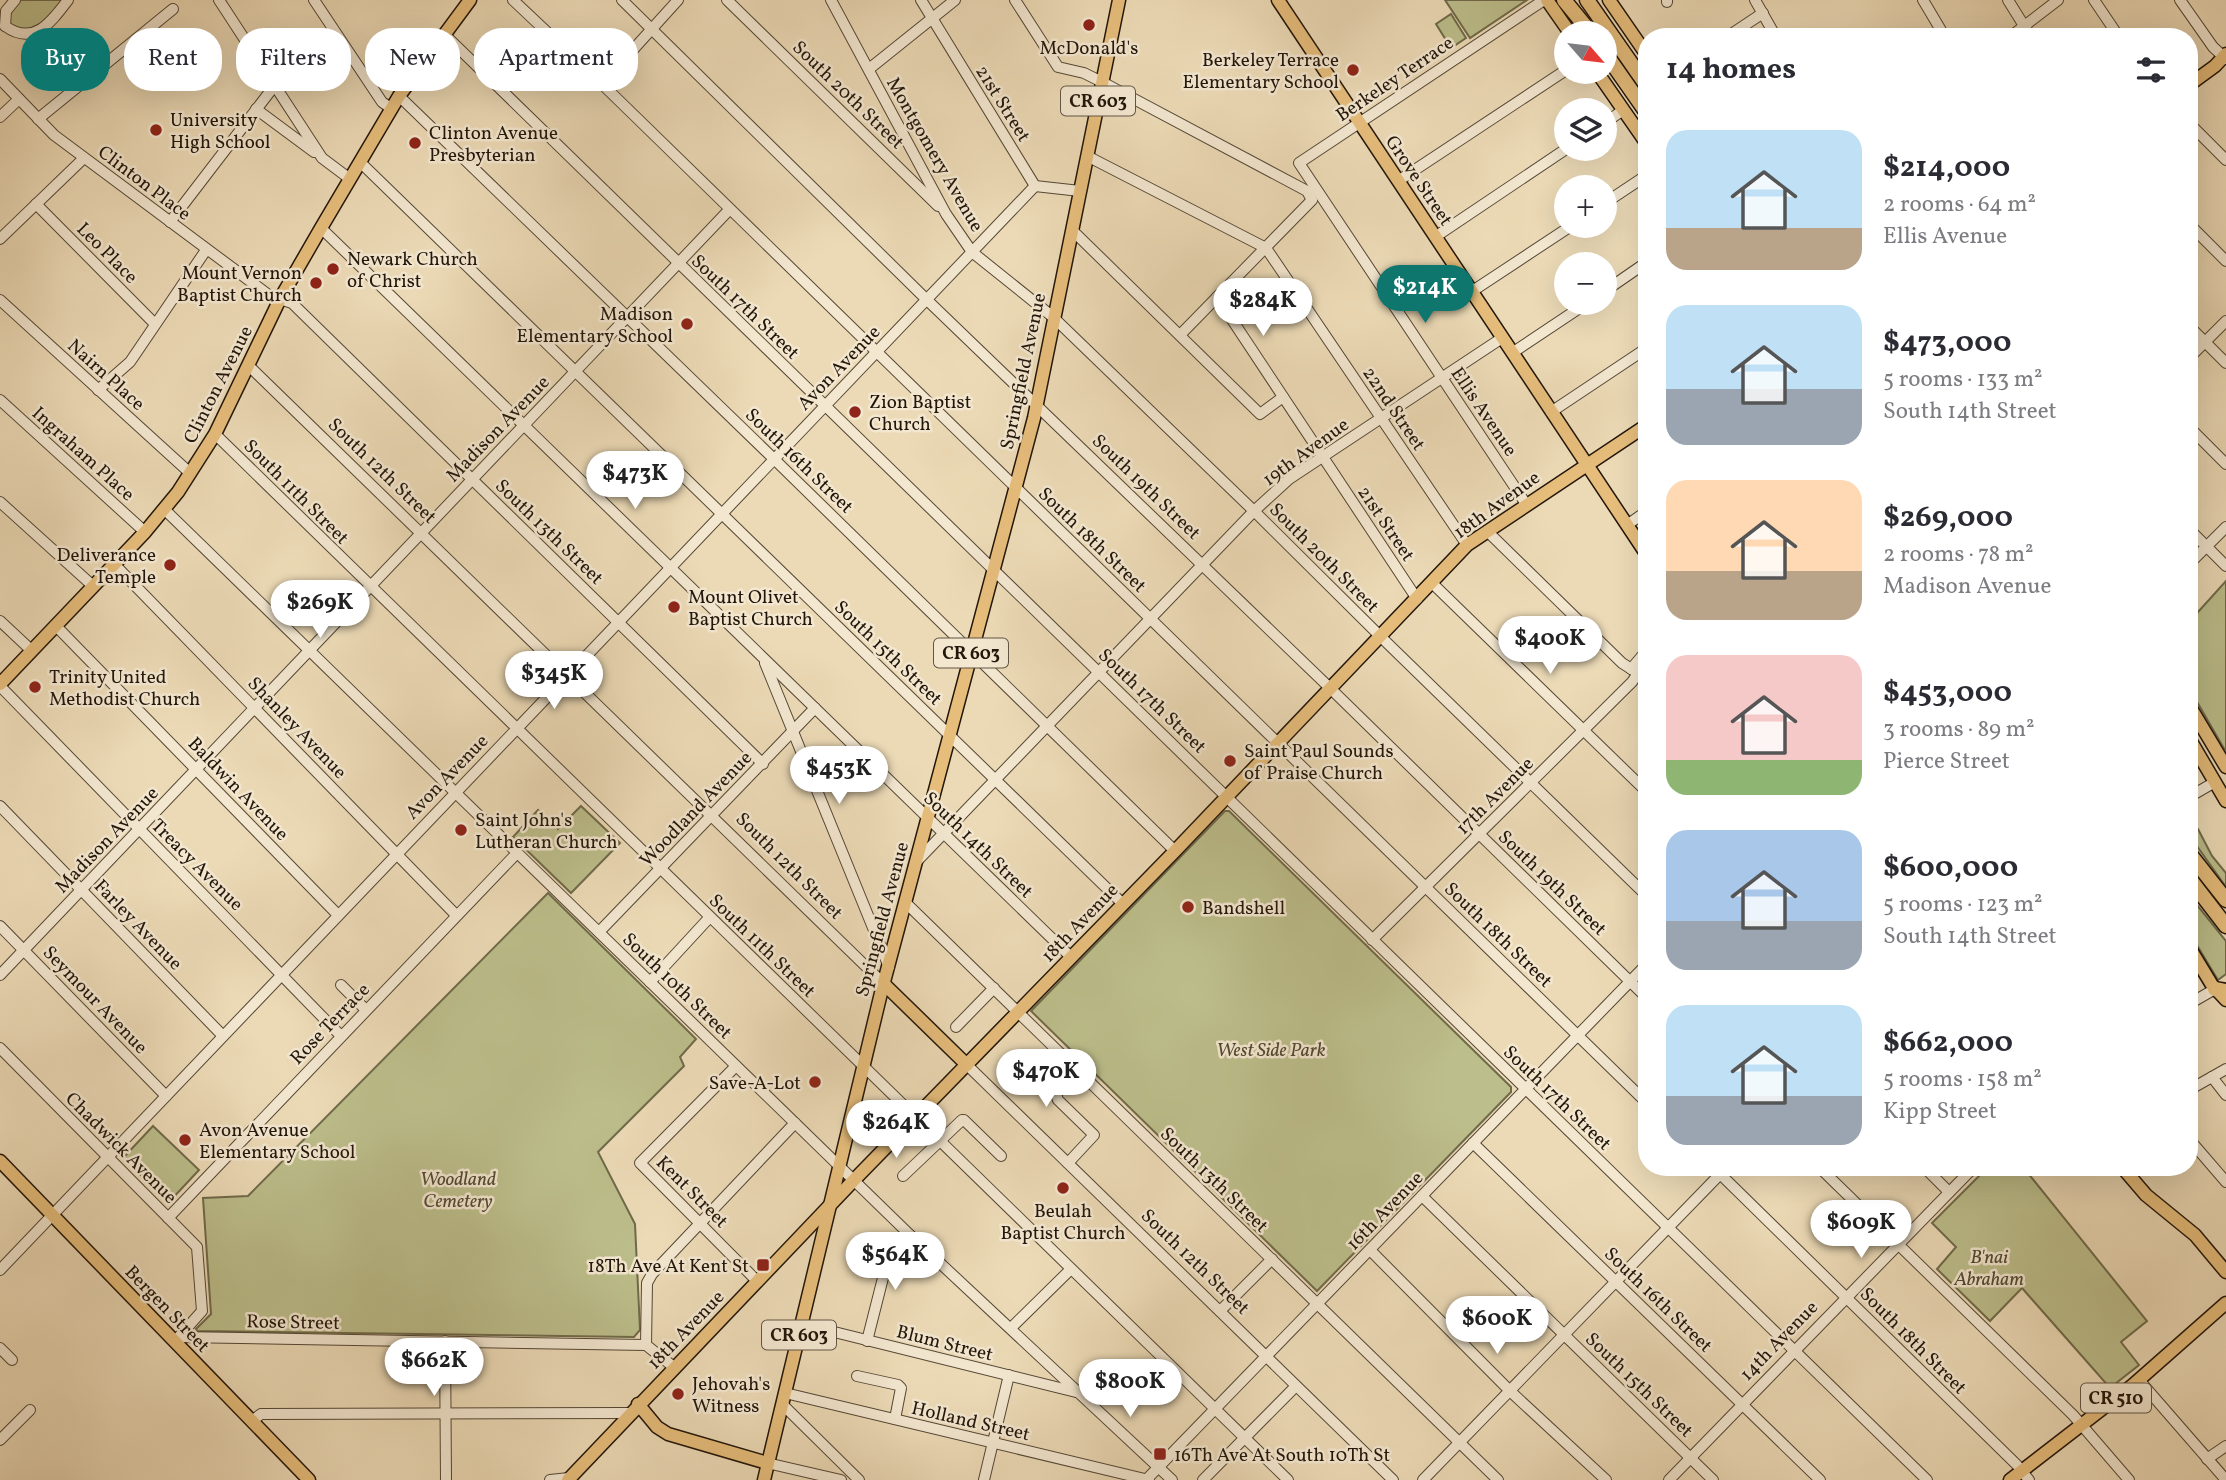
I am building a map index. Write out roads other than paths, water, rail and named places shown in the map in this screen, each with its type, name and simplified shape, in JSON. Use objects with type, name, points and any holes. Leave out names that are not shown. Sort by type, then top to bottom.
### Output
[{"type":"highway","points":[[1566,0],[1582,21]]},
{"type":"highway","points":[[1587,0],[1638,73]]},
{"type":"highway","points":[[1617,70],[1638,100]]},
{"type":"highway","points":[[2198,864],[2226,900]]},
{"type":"highway","points":[[2198,890],[2226,926]]},
{"type":"main road","name":"Clinton Avenue","points":[[449,28],[470,0]]},
{"type":"main road","name":"Springfield Avenue","points":[[764,1480],[884,984],[1037,404],[1119,0]]},
{"type":"main road","name":"Grove Street","points":[[1278,0],[1638,542]]},
{"type":"main road","points":[[1545,0],[1561,21]]},
{"type":"main road","points":[[1609,0],[1638,42]]},
{"type":"main road","points":[[2198,78],[2225,57]]},
{"type":"main road","points":[[1605,84],[1638,131]]},
{"type":"main road","name":"Clinton Avenue","points":[[0,685],[145,532],[190,473],[215,434],[280,299],[404,91]]},
{"type":"main road","name":"18th Avenue","points":[[568,1479],[1467,545],[1638,431]]},
{"type":"main road","points":[[2198,720],[2226,767]]},
{"type":"main road","points":[[2198,753],[2226,801]]},
{"type":"main road","points":[[2198,958],[2222,987],[2226,1000]]},
{"type":"main road","name":"South 12th Street","points":[[884,984],[967,1065]]},
{"type":"main road","name":"Bergen Street","points":[[0,1161],[177,1339],[304,1478]]},
{"type":"main road","points":[[2130,1176],[2146,1195],[2200,1240],[2226,1272]]},
{"type":"main road","name":"CR 510","points":[[2010,1480],[2026,1476],[2226,1303]]},
{"type":"main road","points":[[634,1408],[668,1434],[768,1463]]},
{"type":"street","points":[[15,0],[6,11],[3,29],[19,34],[37,31],[47,25],[68,0]]},
{"type":"street","points":[[219,0],[237,28]]},
{"type":"street","points":[[314,0],[382,102],[392,109]]},
{"type":"street","name":"South 18th Street","points":[[513,0],[543,28]]},
{"type":"street","name":"South 19th Street","points":[[622,0],[926,299],[1638,989]]},
{"type":"street","points":[[638,44],[678,0]]},
{"type":"street","name":"South 20th Street","points":[[727,0],[946,214]]},
{"type":"street","name":"Montgomery Avenue","points":[[831,0],[946,214],[972,251]]},
{"type":"street","name":"21st Street","points":[[921,0],[1035,186]]},
{"type":"street","points":[[869,69],[955,0]]},
{"type":"street","points":[[1015,0],[1058,67],[1084,73],[1102,82],[1307,191],[1312,200],[1180,335]]},
{"type":"street","name":"Berkeley Terrace","points":[[1299,163],[1545,0]]},
{"type":"street","points":[[1755,0],[1771,28]]},
{"type":"street","points":[[1923,0],[1940,28]]},
{"type":"street","points":[[2008,0],[2024,26]]},
{"type":"street","points":[[2021,28],[2058,0]]},
{"type":"street","points":[[2094,0],[2113,28]]},
{"type":"street","points":[[2180,0],[2213,47],[2225,57]]},
{"type":"street","points":[[38,119],[173,9]]},
{"type":"street","points":[[1740,28],[1763,13]]},
{"type":"street","name":"South 17th Street","points":[[460,50],[1927,1480]]},
{"type":"street","points":[[1398,181],[1554,78]]},
{"type":"street","name":"Clinton Place","points":[[0,79],[54,135],[206,250],[270,296],[280,299]]},
{"type":"street","points":[[170,222],[270,91]]},
{"type":"street","points":[[279,91],[322,158]]},
{"type":"street","name":"South 18th Street","points":[[609,91],[1638,1094]]},
{"type":"street","name":"South 16th Street","points":[[400,96],[1175,851]]},
{"type":"street","points":[[0,117],[19,99]]},
{"type":"street","points":[[256,109],[350,178]]},
{"type":"street","points":[[1617,114],[1623,110]]},
{"type":"street","points":[[2198,132],[2226,160]]},
{"type":"street","name":"22nd Street","points":[[1087,156],[1266,248],[1467,545]]},
{"type":"street","points":[[1435,237],[1554,157]]},
{"type":"street","points":[[0,239],[84,158]]},
{"type":"street","name":"South 15th Street","points":[[360,162],[1123,904]]},
{"type":"street","name":"Ellis Avenue","points":[[1299,163],[1526,504]]},
{"type":"street","points":[[1617,195],[1638,181]]},
{"type":"street","points":[[1035,186],[1080,191]]},
{"type":"street","name":"Avon Avenue","points":[[0,1270],[1035,186]]},
{"type":"street","name":"Leo Place","points":[[36,204],[155,324]]},
{"type":"street","name":"Madison Avenue","points":[[0,975],[729,210]]},
{"type":"street","name":"South 14th Street","points":[[321,228],[1071,957]]},
{"type":"street","points":[[1072,230],[1260,414],[1283,397]]},
{"type":"street","points":[[2198,233],[2226,261]]},
{"type":"street","points":[[1471,292],[1554,237]]},
{"type":"street","points":[[98,390],[130,362],[206,250]]},
{"type":"street","name":"South 20th Street","points":[[972,251],[1054,319],[1638,887]]},
{"type":"street","points":[[1617,282],[1638,268]]},
{"type":"street","name":"21st Street","points":[[1217,297],[1417,599]]},
{"type":"street","name":"South 13th Street","points":[[280,299],[292,303],[763,764]]},
{"type":"street","name":"Nairn Place","points":[[0,300],[190,473]]},
{"type":"street","points":[[1512,353],[1569,315]]},
{"type":"street","points":[[2198,349],[2226,321]]},
{"type":"street","points":[[2198,335],[2226,363]]},
{"type":"street","name":"19th Avenue","points":[[917,861],[1254,511],[1289,480],[1502,338]]},
{"type":"street","points":[[1551,412],[1638,354]]},
{"type":"street","name":"South 12th Street","points":[[249,366],[884,984]]},
{"type":"street","name":"Ingraham Place","points":[[0,400],[145,532]]},
{"type":"street","name":"South 11th Street","points":[[215,434],[1288,1480]]},
{"type":"street","points":[[2198,436],[2226,464]]},
{"type":"street","points":[[0,502],[93,586]]},
{"type":"street","name":"South 10th Street","points":[[164,509],[910,1235],[1172,1480]]},
{"type":"street","points":[[1626,525],[1638,517]]},
{"type":"street","points":[[2198,555],[2226,527]]},
{"type":"street","points":[[1487,531],[1622,663],[1638,672]]},
{"type":"street","points":[[2198,538],[2226,566]]},
{"type":"street","name":"Shanley Avenue","points":[[114,564],[456,915]]},
{"type":"street","points":[[1432,583],[1638,783]]},
{"type":"street","points":[[0,621],[31,650]]},
{"type":"street","name":"Baldwin Avenue","points":[[56,626],[338,915]]},
{"type":"street","points":[[762,657],[889,967]]},
{"type":"street","name":"17th Avenue","points":[[1372,940],[1638,674]]},
{"type":"street","name":"Treacy Avenue","points":[[0,685],[341,1036]]},
{"type":"street","name":"Woodland Avenue","points":[[599,932],[815,708]]},
{"type":"street","points":[[2198,792],[2215,782]]},
{"type":"street","name":"Farley Avenue","points":[[0,806],[222,1036]]},
{"type":"street","name":"Rose Terrace","points":[[168,1218],[517,853]]},
{"type":"street","name":"South 13th Street","points":[[906,903],[1498,1480]]},
{"type":"street","points":[[650,982],[709,918]]},
{"type":"street","name":"Seymour Avenue","points":[[0,926],[166,1096]]},
{"type":"street","name":"16th Avenue","points":[[1147,1480],[1638,973]]},
{"type":"street","points":[[341,985],[366,1010]]},
{"type":"street","points":[[2198,999],[2222,987]]},
{"type":"street","points":[[956,1027],[994,988]]},
{"type":"street","name":"Chadwick Avenue","points":[[0,1048],[197,1247],[202,1311],[177,1339]]},
{"type":"street","name":"South 12th Street","points":[[967,1065],[1393,1480]]},
{"type":"street","name":"Kent Street","points":[[736,1066],[640,1163],[758,1282]]},
{"type":"street","points":[[2198,1085],[2226,1069]]},
{"type":"street","points":[[1068,1163],[1094,1135],[1058,1100],[1056,1094],[1079,1070]]},
{"type":"street","points":[[2212,1077],[2226,1095]]},
{"type":"street","points":[[904,1176],[961,1120],[1001,1156]]},
{"type":"street","points":[[675,1368],[646,1345],[647,1283],[652,1274],[795,1123]]},
{"type":"street","name":"South 16th Street","points":[[1473,1143],[1820,1480]]},
{"type":"street","points":[[2198,1149],[2226,1182]]},
{"type":"street","points":[[1423,1480],[1669,1227],[1715,1176]]},
{"type":"street","name":"South 18th Street","points":[[1726,1176],[2026,1476]]},
{"type":"street","points":[[1828,1176],[2073,1415],[2129,1480]]},
{"type":"street","points":[[1933,1176],[1949,1192]]},
{"type":"street","name":"14th Avenue","points":[[1669,1480],[1965,1176]]},
{"type":"street","name":"South 15th Street","points":[[1422,1196],[1713,1480]]},
{"type":"street","points":[[867,1341],[887,1262],[910,1235]]},
{"type":"street","points":[[1370,1250],[1510,1391],[1606,1480]]},
{"type":"street","points":[[1220,1311],[1272,1259]]},
{"type":"street","points":[[1011,1328],[1070,1270]]},
{"type":"street","name":"Blum Street","points":[[802,1324],[1080,1393]]},
{"type":"street","name":"Rose Street","points":[[177,1339],[646,1345]]},
{"type":"street","points":[[445,1341],[446,1480]]},
{"type":"street","points":[[0,1349],[12,1360]]},
{"type":"street","points":[[857,1376],[898,1385],[901,1388],[895,1419]]},
{"type":"street","points":[[984,1480],[1009,1376]]},
{"type":"street","points":[[2139,1380],[2226,1480]]},
{"type":"street","points":[[1203,1480],[1296,1385]]},
{"type":"street","points":[[784,1398],[859,1480]]},
{"type":"street","name":"Holland Street","points":[[784,1398],[895,1419],[1147,1480]]},
{"type":"street","points":[[252,1421],[261,1414],[634,1408]]},
{"type":"street","points":[[0,1440],[30,1410]]},
{"type":"street","points":[[2207,1459],[2226,1446]]},
{"type":"street","points":[[768,1463],[841,1480]]},
{"type":"street","points":[[550,1480],[568,1479]]},
{"type":"place","name":"McDonald's","points":[[1089,25]]},
{"type":"place","name":"Berkeley Terrace Elementary School","points":[[1353,70]]},
{"type":"place","name":"University High School","points":[[156,130]]},
{"type":"place","name":"Clinton Avenue Presbyterian","points":[[415,143]]},
{"type":"place","name":"Newark Church of Christ","points":[[333,269]]},
{"type":"place","name":"Mount Vernon Baptist Church","points":[[316,283]]},
{"type":"place","name":"Madison Elementary School","points":[[687,324]]},
{"type":"place","name":"Zion Baptist Church","points":[[855,412]]},
{"type":"place","name":"Deliverance Temple","points":[[170,565]]},
{"type":"place","name":"Mount Olivet Baptist Church","points":[[674,607]]},
{"type":"place","name":"Trinity United Methodist Church","points":[[35,687]]},
{"type":"place","name":"Saint Paul Sounds of Praise Church","points":[[1230,761]]},
{"type":"place","name":"Saint John's Lutheran Church","points":[[461,830]]},
{"type":"place","name":"Bandshell","points":[[1188,907]]},
{"type":"place","name":"Save-A-Lot","points":[[815,1082]]},
{"type":"place","name":"Avon Avenue Elementary School","points":[[185,1140]]},
{"type":"place","name":"Beulah Baptist Church","points":[[1063,1188]]},
{"type":"place","name":"18Th Ave At Kent St","points":[[763,1265]]},
{"type":"place","name":"Jehovah's Witness","points":[[678,1394]]},
{"type":"place","name":"16Th Ave At South 10Th St","points":[[1160,1454]]},
{"type":"park label","name":"West Side Park","points":[[1271,1049]]},
{"type":"park label","name":"Woodland Cemetery","points":[[458,1189]]},
{"type":"park label","name":"B'nai Abraham","points":[[1989,1267]]}]
